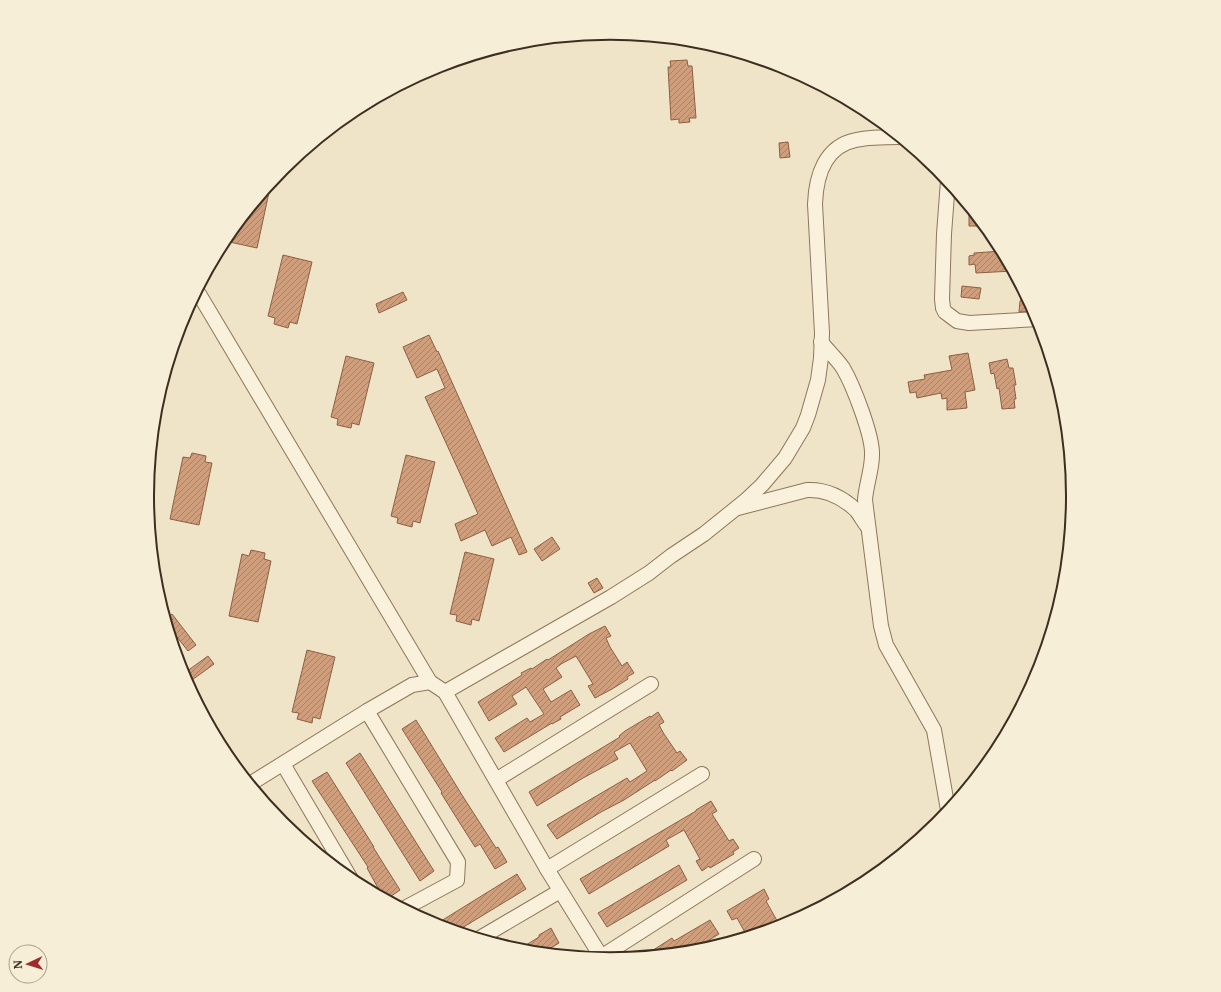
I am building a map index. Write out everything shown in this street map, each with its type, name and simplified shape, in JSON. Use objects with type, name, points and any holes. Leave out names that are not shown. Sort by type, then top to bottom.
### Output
[{"type":"street","points":[[445,692],[649,573],[704,534],[735,509],[762,485],[785,458],[803,428],[808,415],[818,380],[821,358],[816,204],[816,190],[820,173],[829,155],[836,148],[856,140],[892,137]]},
{"type":"street","points":[[947,189],[942,299],[945,312],[957,321],[969,323],[1031,319]]},
{"type":"street","points":[[201,297],[430,682],[445,692],[547,870],[598,952]]},
{"type":"street","points":[[821,342],[842,368],[849,381],[872,442],[871,469],[865,496],[878,611],[884,636],[890,652],[934,730],[947,803]]},
{"type":"street","points":[[735,509],[807,490],[825,491],[838,496],[856,511],[869,530]]},
{"type":"street","points":[[255,781],[367,711],[412,685],[430,682]]},
{"type":"street","points":[[496,780],[651,684]]},
{"type":"street","points":[[367,711],[458,862],[457,880],[410,905]]},
{"type":"street","points":[[284,764],[343,865]]},
{"type":"street","points":[[547,870],[702,774]]},
{"type":"street","points":[[611,952],[754,859]]},
{"type":"street","points":[[486,934],[560,891]]},
{"type":"building","points":[[687,60],[688,66],[692,66],[696,118],[689,118],[690,122],[679,123],[679,119],[671,120],[668,67],[671,67],[670,61]]},
{"type":"building","points":[[788,142],[790,157],[780,158],[779,143]]},
{"type":"building","points":[[269,194],[257,248],[231,242]]},
{"type":"building","points":[[969,214],[978,226],[969,226]]},
{"type":"building","points":[[995,251],[1007,271],[976,273],[975,264],[969,265],[969,256],[974,255],[974,253]]},
{"type":"building","points":[[283,255],[312,262],[297,324],[290,322],[288,328],[274,324],[275,318],[268,316]]},
{"type":"building","points":[[962,286],[981,288],[979,299],[961,297]]},
{"type":"building","points":[[403,292],[407,300],[379,313],[376,304]]},
{"type":"building","points":[[1021,298],[1027,311],[1019,312]]},
{"type":"building","points":[[429,335],[437,352],[438,351],[527,552],[519,555],[511,537],[492,546],[485,530],[461,541],[455,524],[478,514],[425,397],[445,388],[437,369],[417,378],[403,347]]},
{"type":"building","points":[[968,353],[975,390],[965,392],[967,408],[947,410],[947,398],[942,399],[941,393],[917,398],[916,392],[910,393],[908,382],[925,379],[924,375],[952,370],[949,356]]},
{"type":"building","points":[[346,356],[374,363],[359,425],[352,423],[351,428],[337,425],[338,419],[331,417]]},
{"type":"building","points":[[1007,359],[1009,368],[1013,368],[1016,385],[1014,385],[1016,399],[1014,399],[1015,408],[1002,409],[999,388],[997,389],[994,373],[991,374],[989,363]]},
{"type":"building","points":[[192,453],[206,456],[205,462],[212,463],[199,525],[170,519],[183,457],[190,458]]},
{"type":"building","points":[[406,455],[435,462],[420,523],[413,521],[412,527],[397,523],[398,518],[391,516]]},
{"type":"building","points":[[552,537],[560,549],[542,561],[534,549]]},
{"type":"building","points":[[251,550],[265,553],[264,559],[271,561],[258,622],[229,616],[242,554],[249,556]]},
{"type":"building","points":[[465,552],[494,559],[479,621],[472,619],[471,625],[456,621],[457,615],[450,614]]},
{"type":"building","points":[[597,578],[603,588],[594,593],[588,583]]},
{"type":"building","points":[[172,614],[196,645],[188,651],[177,637],[170,615]]},
{"type":"building","points":[[605,626],[611,636],[606,638],[610,647],[622,666],[627,662],[634,673],[627,677],[628,679],[595,698],[588,686],[593,684],[576,656],[561,664],[556,668],[562,677],[543,689],[551,702],[571,690],[580,705],[560,717],[561,719],[504,752],[495,738],[527,718],[530,722],[544,714],[526,687],[512,696],[517,704],[489,721],[478,702],[522,675],[521,673],[531,668],[532,669],[589,634]]},
{"type":"building","points":[[307,650],[335,657],[320,719],[313,717],[312,723],[297,719],[299,713],[292,712]]},
{"type":"building","points":[[208,656],[214,664],[193,679],[189,670]]},
{"type":"building","points":[[658,712],[664,722],[659,725],[664,734],[677,753],[680,751],[687,760],[672,771],[671,770],[624,800],[557,839],[547,825],[627,778],[630,782],[647,771],[630,743],[614,752],[618,759],[537,806],[529,792],[620,737],[619,736],[625,731]]},
{"type":"building","points":[[416,720],[462,795],[496,848],[498,847],[507,862],[495,869],[480,844],[475,847],[402,729]]},
{"type":"building","points":[[360,753],[434,871],[420,881],[346,763]]},
{"type":"building","points":[[327,772],[400,890],[391,896],[379,889],[367,868],[368,867],[312,781]]},
{"type":"building","points":[[711,801],[717,811],[712,814],[729,841],[733,839],[739,848],[733,852],[734,854],[702,871],[696,861],[700,859],[684,830],[666,840],[669,846],[589,894],[580,879]]},
{"type":"building","points":[[679,865],[687,880],[607,927],[598,913]]},
{"type":"building","points":[[517,874],[526,889],[463,928],[443,920]]},
{"type":"building","points":[[764,889],[769,899],[766,901],[777,920],[745,932],[737,918],[732,920],[727,911]]},
{"type":"building","points":[[710,920],[719,934],[707,941],[654,950],[672,938],[674,941]]},
{"type":"building","points":[[551,928],[559,943],[551,948],[528,944],[539,937],[539,935]]}]
